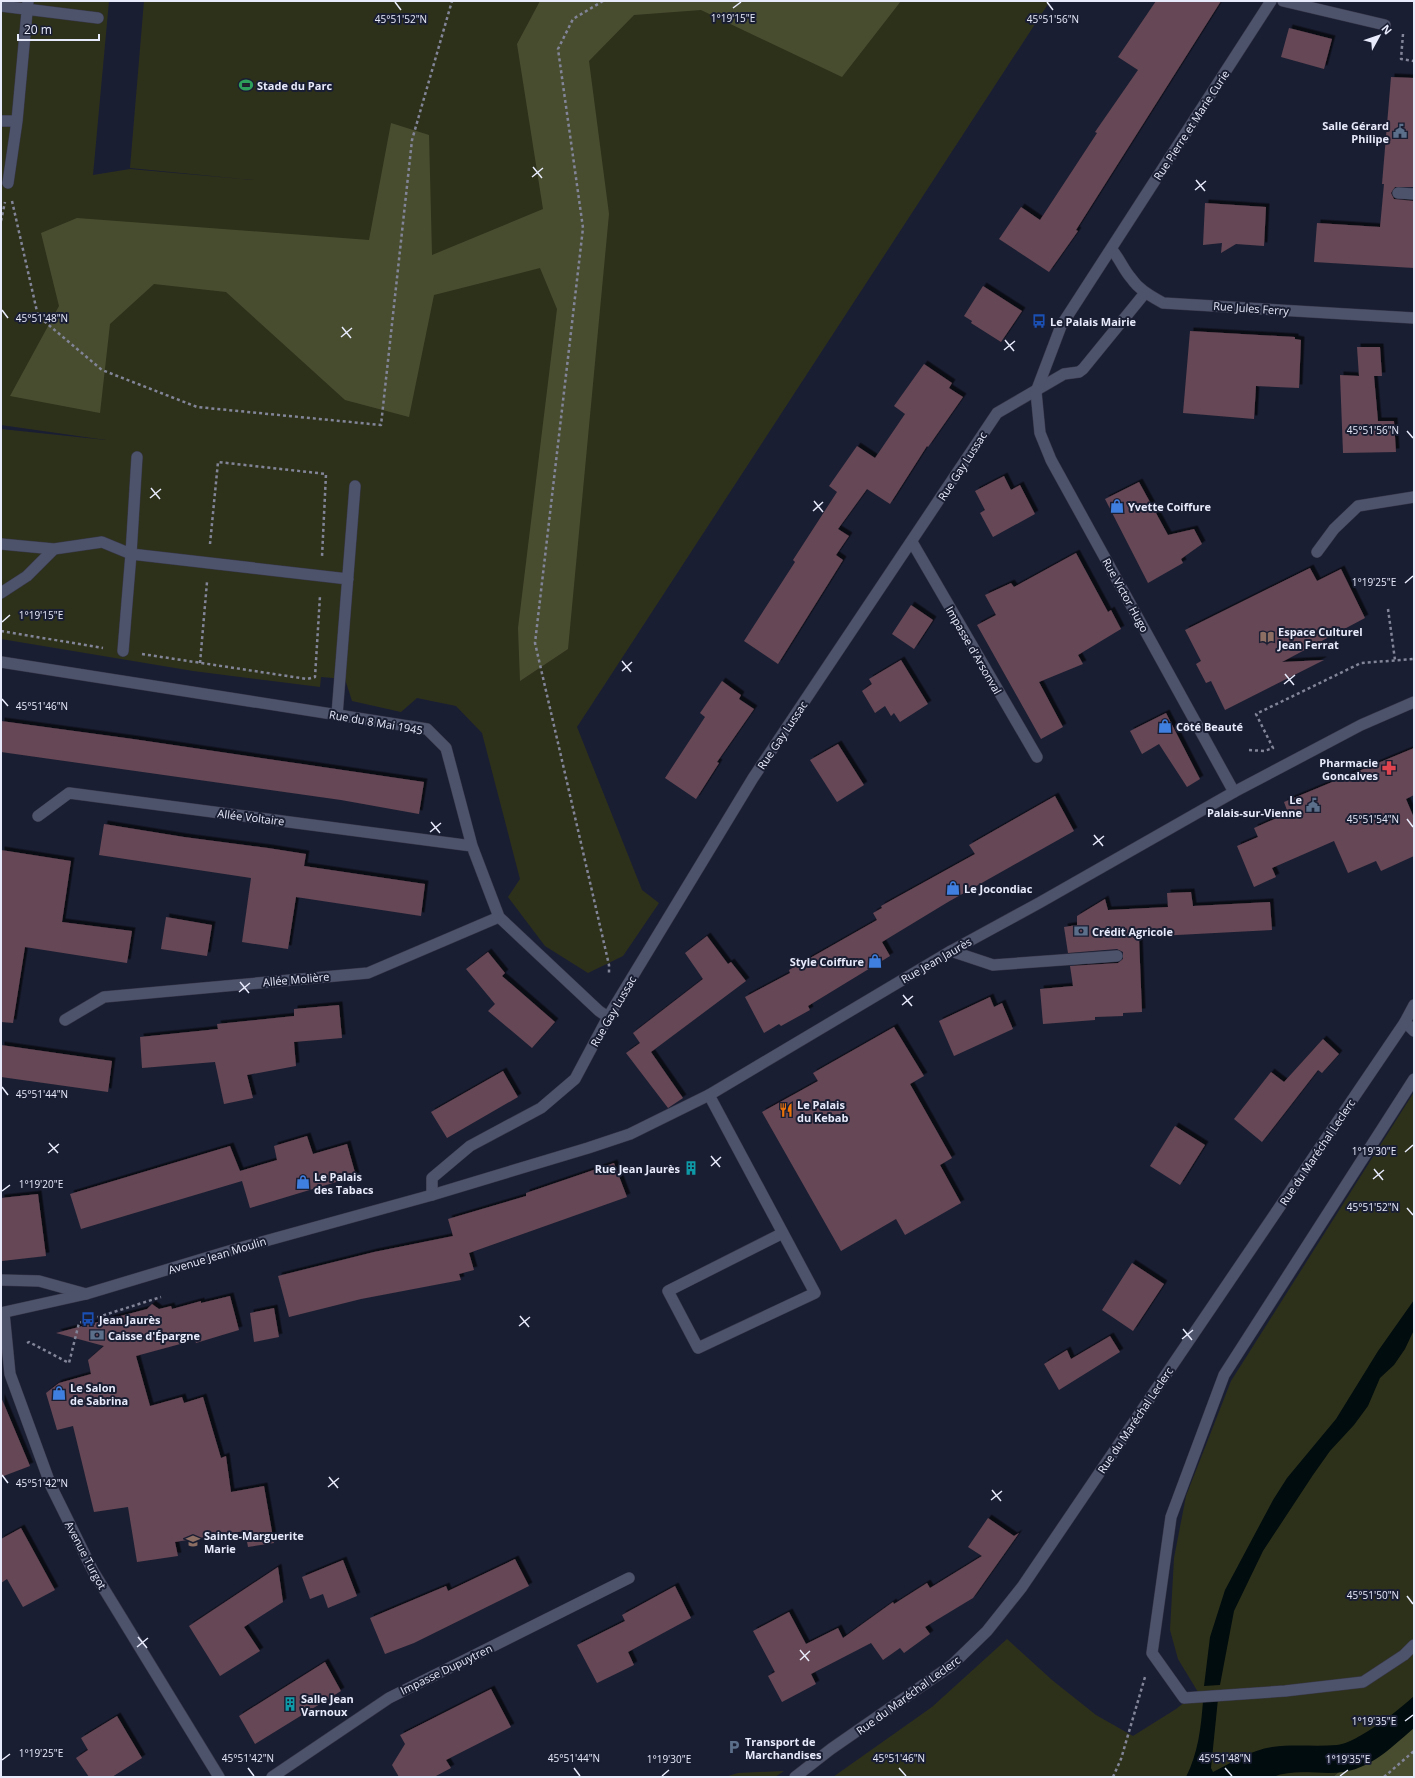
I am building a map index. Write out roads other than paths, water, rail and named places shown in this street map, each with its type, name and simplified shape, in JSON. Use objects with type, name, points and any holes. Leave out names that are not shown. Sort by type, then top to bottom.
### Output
[{"type":"street","name":"Rue Pierre et Marie Curie","points":[[1112,250],[1272,1]]},
{"type":"street","points":[[1283,1],[1385,25]]},
{"type":"street","points":[[8,183],[17,121],[28,5]]},
{"type":"street","points":[[1,6],[28,5],[98,18]]},
{"type":"street","points":[[1,121],[17,121]]},
{"type":"street","points":[[1398,193],[1414,194]]},
{"type":"street","name":"Rue Jules Ferry","points":[[1112,250],[1120,259],[1131,278],[1146,293],[1163,303],[1414,318]]},
{"type":"street","points":[[1036,392],[1061,326],[1112,250]]},
{"type":"street","name":"Rue Gay Lussac","points":[[432,1195],[432,1178],[470,1146],[541,1108],[575,1079],[608,1017],[753,778],[997,413],[1036,392],[1064,374],[1079,372],[1083,369],[1146,293]]},
{"type":"street","name":"Rue Victor Hugo","points":[[1036,392],[1040,433],[1051,460],[1234,792]]},
{"type":"street","points":[[123,651],[137,457]]},
{"type":"street","points":[[337,715],[355,486]]},
{"type":"street","points":[[1317,552],[1334,529],[1358,506],[1414,497]]},
{"type":"street","points":[[1,544],[54,549],[102,542],[131,554],[348,579]]},
{"type":"street","name":"Impasse d'Arsonval","points":[[912,542],[1037,757]]},
{"type":"street","points":[[1,593],[27,576],[54,549]]},
{"type":"street","name":"Rue du 8 Mai 1945","points":[[1,662],[427,729],[446,748],[472,846],[499,917],[599,1011],[608,1017]]},
{"type":"street","name":"Rue Jean Jaurès","points":[[432,1195],[580,1151],[630,1134],[709,1095],[951,951],[1039,903],[1234,792],[1360,725],[1414,702]]},
{"type":"street","name":"Allée Voltaire","points":[[38,816],[69,793],[472,846]]},
{"type":"street","name":"Allée Molière","points":[[65,1020],[104,997],[368,973],[499,917]]},
{"type":"street","points":[[951,951],[993,966],[1117,956]]},
{"type":"street","name":"Rue du Maréchal Leclerc","points":[[795,1777],[831,1749],[952,1665],[991,1626],[1022,1587],[1405,1022],[1414,1005]]},
{"type":"street","points":[[1405,1022],[1414,1031]]},
{"type":"street","points":[[1414,1079],[1224,1375],[1171,1517],[1152,1653],[1184,1698],[1285,1691],[1363,1682],[1404,1655],[1414,1645]]},
{"type":"street","points":[[709,1095],[815,1292],[698,1348],[668,1291],[783,1233]]},
{"type":"street","name":"Avenue Jean Moulin","points":[[3,1313],[86,1294],[229,1251],[432,1195]]},
{"type":"street","points":[[1,1280],[39,1281],[86,1294]]},
{"type":"street","name":"Avenue Turgot","points":[[3,1313],[10,1374],[51,1486],[93,1571],[219,1777]]},
{"type":"street","name":"Impasse Dupuytren","points":[[272,1777],[389,1698],[629,1578]]},
{"type":"place","name":"Stade du Parc","points":[[246,85]]},
{"type":"place","name":"Salle Gérard Philipe","points":[[1400,131]]},
{"type":"place","name":"Le Palais Mairie","points":[[1039,321]]},
{"type":"place","name":"Yvette Coiffure","points":[[1117,506]]},
{"type":"place","name":"Espace Culturel Jean Ferrat","points":[[1267,637]]},
{"type":"place","name":"Côté Beauté","points":[[1165,726]]},
{"type":"place","name":"Pharmacie Goncalves","points":[[1389,768]]},
{"type":"place","name":"Le Palais-sur-Vienne","points":[[1313,805]]},
{"type":"place","name":"Le Jocondiac","points":[[953,888]]},
{"type":"place","name":"Crédit Agricole","points":[[1081,931]]},
{"type":"place","name":"Style Coiffure","points":[[875,961]]},
{"type":"place","name":"Le Palais du Kebab","points":[[786,1110]]},
{"type":"place","name":"Rue Jean Jaurès","points":[[691,1168]]},
{"type":"place","name":"Le Palais des Tabacs","points":[[303,1182]]},
{"type":"place","name":"Jean Jaurès","points":[[88,1319]]},
{"type":"place","name":"Caisse d'Épargne","points":[[97,1335]]},
{"type":"place","name":"Le Salon de Sabrina","points":[[59,1393]]},
{"type":"place","name":"Sainte-Marguerite Marie","points":[[193,1541]]},
{"type":"place","name":"Salle Jean Varnoux","points":[[290,1704]]},
{"type":"place","name":"Transport de Marchandises","points":[[734,1747]]}]
